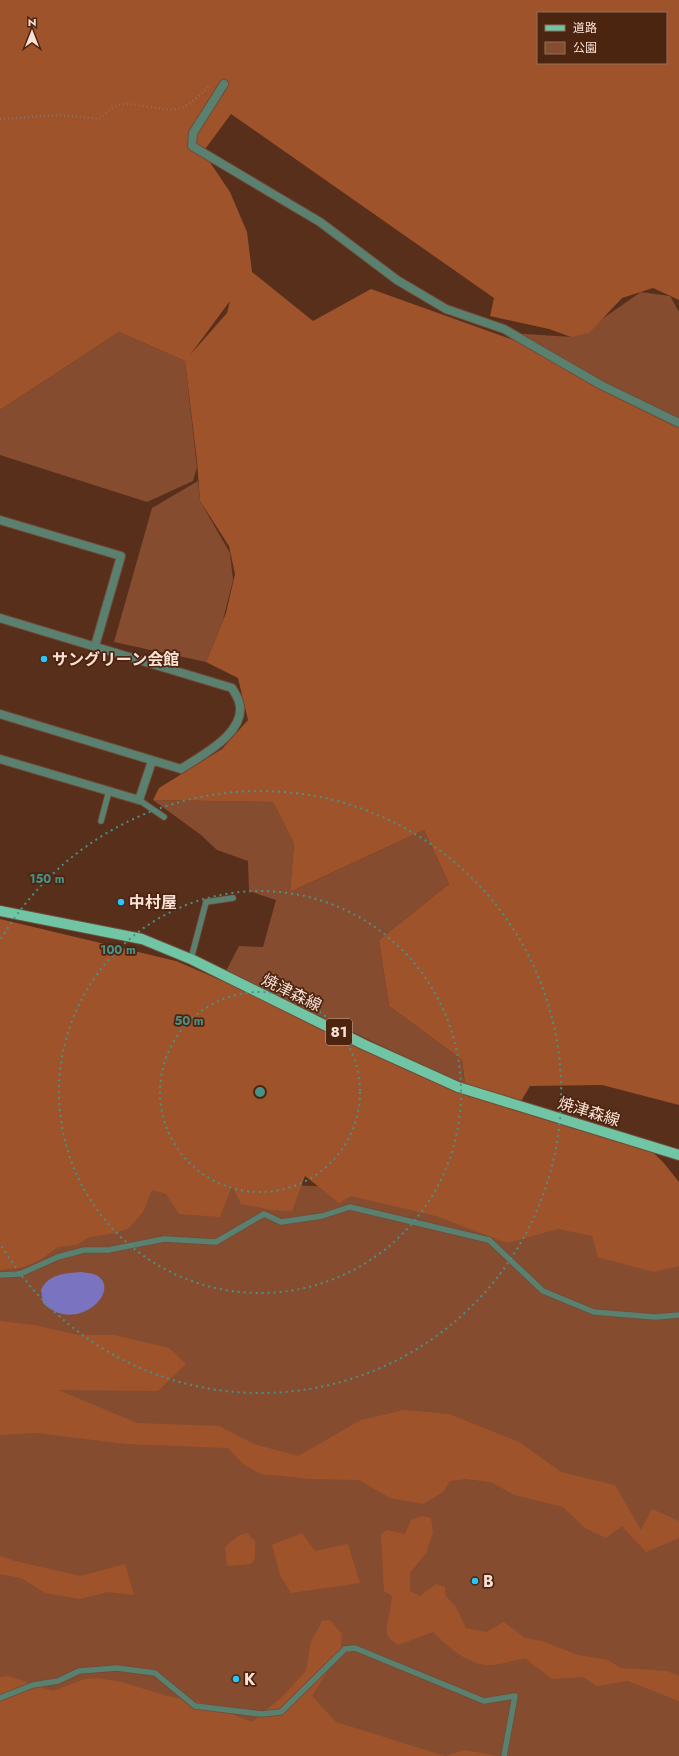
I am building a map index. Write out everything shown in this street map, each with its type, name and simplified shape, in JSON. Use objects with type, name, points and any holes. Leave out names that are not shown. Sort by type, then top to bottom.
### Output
[{"type":"main road","name":"焼津森線","points":[[0,911],[142,939],[191,959],[365,1045],[458,1087],[679,1154]]},
{"type":"street","points":[[224,84],[193,133],[192,146],[320,222],[397,280],[446,309],[504,328],[601,385],[679,422]]},
{"type":"street","points":[[0,520],[121,556],[95,646]]},
{"type":"street","points":[[0,618],[232,688],[240,702],[239,720],[225,740],[181,769],[0,714]]},
{"type":"street","points":[[0,759],[139,800],[152,761]]},
{"type":"lane","points":[[101,821],[109,791]]},
{"type":"lane","points":[[139,800],[164,817]]},
{"type":"lane","points":[[191,959],[206,902],[233,898]]},
{"type":"lane","points":[[0,1276],[20,1274],[58,1257],[84,1250],[108,1250],[164,1239],[216,1242],[264,1214],[282,1222],[322,1216],[350,1207],[489,1240],[543,1291],[594,1312],[655,1317],[679,1315]]},
{"type":"lane","points":[[0,1698],[33,1685],[58,1682],[79,1671],[117,1668],[155,1673],[195,1706],[261,1714],[281,1712],[345,1649],[355,1648],[484,1701],[515,1696],[504,1756]]},
{"type":"path","points":[[0,119],[60,115],[99,119],[117,105],[135,105],[151,109],[180,109],[193,101],[215,80],[224,84]]},
{"type":"green space","points":[[641,292],[670,296],[679,312],[679,440],[511,333],[571,337],[602,319]]},
{"type":"green space","points":[[119,332],[185,361],[197,467],[193,481],[147,502],[0,455],[0,410]]},
{"type":"green space","points":[[198,481],[200,501],[230,553],[233,580],[223,620],[206,662],[114,642],[152,508]]},
{"type":"green space","points":[[153,800],[273,802],[294,844],[290,892],[424,830],[449,884],[379,940],[389,1006],[462,1060],[465,1086],[226,971],[239,946],[263,947],[276,900],[249,891],[248,861],[217,850],[201,835]]},
{"type":"green space","points":[[0,1170],[679,1205],[679,1756],[204,1756],[0,1724]]},
{"type":"shaded area","points":[[0,0],[679,0],[679,300],[653,288],[622,298],[589,333],[571,337],[549,329],[490,316],[494,298],[231,114],[203,152],[230,192],[247,232],[252,272],[313,321],[371,289],[539,349],[679,421],[679,1105],[602,1085],[530,1086],[520,1103],[644,1144],[663,1162],[679,1182],[679,1266],[653,1272],[598,1257],[592,1236],[558,1229],[507,1243],[436,1216],[351,1196],[339,1203],[305,1176],[292,1211],[272,1210],[241,1204],[232,1186],[220,1217],[179,1214],[166,1194],[152,1190],[143,1212],[129,1228],[116,1233],[90,1237],[76,1245],[58,1247],[42,1259],[24,1267],[0,1270],[0,919],[176,961],[465,1085],[462,1060],[389,1006],[379,940],[449,884],[424,830],[290,892],[294,844],[273,802],[153,800],[159,788],[222,749],[248,720],[238,678],[206,662],[226,613],[235,574],[229,546],[200,501],[197,461],[185,361],[119,332],[0,410]],"holes":[[[230,301],[227,313],[190,355]]]},
{"type":"shaded area","points":[[81,1272],[96,1275],[103,1282],[104,1290],[100,1299],[92,1307],[82,1313],[69,1315],[56,1312],[43,1303],[41,1290],[48,1281],[58,1275]]},
{"type":"shaded area","points":[[0,1321],[34,1325],[78,1335],[114,1335],[169,1348],[186,1364],[158,1391],[58,1390],[137,1423],[219,1426],[254,1444],[298,1456],[361,1420],[404,1410],[449,1414],[519,1442],[561,1472],[615,1485],[641,1530],[652,1509],[679,1521],[679,1538],[646,1552],[622,1526],[606,1538],[585,1528],[563,1507],[514,1495],[491,1482],[466,1479],[450,1481],[443,1492],[423,1504],[390,1498],[359,1480],[312,1479],[261,1474],[243,1464],[228,1448],[126,1444],[37,1433],[0,1435]]},
{"type":"shaded area","points":[[422,1516],[431,1518],[433,1532],[426,1553],[410,1573],[410,1591],[420,1596],[436,1584],[445,1587],[445,1595],[456,1607],[466,1628],[486,1632],[504,1622],[525,1638],[542,1641],[578,1655],[608,1660],[621,1668],[667,1671],[679,1676],[679,1701],[628,1681],[597,1686],[583,1677],[552,1679],[526,1658],[495,1665],[478,1663],[471,1661],[457,1653],[433,1632],[398,1645],[390,1638],[387,1632],[392,1596],[384,1591],[381,1534],[387,1530],[405,1534],[411,1520]]},
{"type":"shaded area","points":[[247,1533],[255,1541],[255,1558],[251,1564],[227,1566],[225,1547],[238,1536]]},
{"type":"shaded area","points":[[302,1533],[315,1551],[348,1544],[360,1583],[291,1593],[280,1575],[272,1545]]},
{"type":"shaded area","points":[[0,1556],[15,1561],[80,1576],[125,1564],[134,1595],[108,1592],[79,1599],[45,1593],[21,1578],[0,1574]]},
{"type":"shaded area","points":[[330,1620],[342,1634],[341,1649],[312,1696],[336,1722],[445,1756],[0,1756],[0,1677],[8,1676],[53,1691],[85,1679],[98,1678],[122,1682],[167,1696],[200,1702],[252,1722],[281,1698],[306,1671],[311,1642],[322,1621]]},
{"type":"shaded area","points":[[465,1750],[492,1755],[494,1756],[446,1756]]},
{"type":"place","name":"サングリーン会館","points":[[44,659]]},
{"type":"place","name":"中村屋","points":[[121,902]]},
{"type":"place","name":"B","points":[[475,1581]]},
{"type":"place","name":"K","points":[[236,1679]]}]
